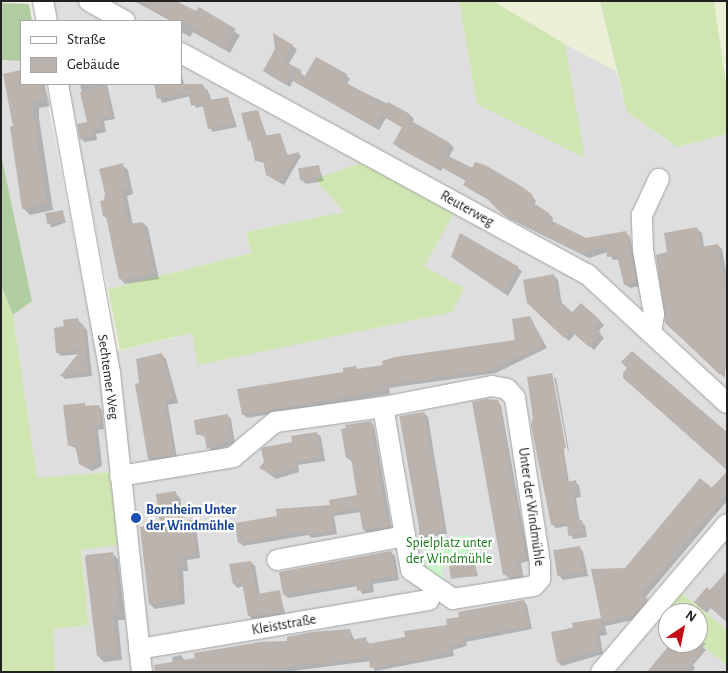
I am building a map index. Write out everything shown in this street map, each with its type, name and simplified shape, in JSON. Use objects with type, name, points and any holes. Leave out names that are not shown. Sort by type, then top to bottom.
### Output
[{"type":"street","points":[[43,1],[47,20]]},
{"type":"street","points":[[89,1],[122,20]]},
{"type":"street","name":"Reuterweg","points":[[182,54],[587,274],[727,403]]},
{"type":"street","name":"Sechtemer Weg","points":[[58,85],[110,373],[142,672]]},
{"type":"street","points":[[651,333],[654,314],[643,250],[642,215],[659,179]]},
{"type":"street","name":"Unter der Windmühle","points":[[120,476],[233,457],[275,422],[383,407],[492,386],[507,389],[515,398],[540,579],[534,586],[453,599],[411,570],[383,407]]},
{"type":"street","points":[[601,672],[727,524]]},
{"type":"street","points":[[277,560],[405,536]]},
{"type":"street","name":"Kleiststraße","points":[[139,649],[429,600]]},
{"type":"shaded area","points":[[49,1],[459,1],[477,104],[584,157],[565,44],[616,71],[627,112],[677,147],[727,134],[727,630],[708,615],[708,603],[694,603],[679,591],[668,603],[658,603],[658,653],[708,653],[708,650],[727,666],[727,672],[55,672],[53,629],[89,625],[81,550],[111,472],[37,479],[13,315],[32,301],[1,154],[1,60],[20,61],[20,85],[44,85],[97,356],[193,333],[198,365],[464,288],[423,266],[344,212],[246,232],[251,253],[108,289],[66,85],[182,85],[182,20],[53,20]]},
{"type":"green space","points":[[459,1],[493,1],[565,44],[585,158],[477,104]]},
{"type":"green space","points":[[493,1],[600,1],[616,71],[565,44]]},
{"type":"green space","points":[[600,1],[714,1],[727,90],[727,134],[677,147],[627,112]]},
{"type":"green space","points":[[714,1],[727,1],[727,64],[724,64]]},
{"type":"green space","points":[[1,3],[29,4],[32,20],[20,20],[20,61],[1,60]]},
{"type":"green space","points":[[1,154],[32,301],[13,315],[1,285]]},
{"type":"green space","points":[[364,162],[455,211],[424,266],[464,288],[452,312],[198,365],[192,333],[120,350],[108,289],[251,253],[246,232],[344,212],[315,179]]},
{"type":"green space","points":[[1,285],[13,315],[37,478],[111,472],[117,545],[81,550],[89,625],[53,629],[55,672],[3,672],[1,663]]},
{"type":"green space","name":"Spielplatz unter der Windmühle","points":[[469,535],[475,562],[441,567],[445,588],[417,570],[427,568],[422,541]]},
{"type":"green space","points":[[679,591],[694,603],[668,603]]},
{"type":"green space","points":[[708,615],[727,630],[727,666],[708,650]]},
{"type":"building","points":[[137,1],[176,1],[196,11],[199,7],[236,29],[224,48],[182,20],[171,20]]},
{"type":"building","points":[[273,33],[293,45],[284,61],[301,70],[302,81],[316,57],[347,74],[343,81],[386,105],[388,102],[410,114],[408,119],[450,143],[444,154],[472,168],[475,162],[485,165],[521,186],[533,195],[530,201],[549,213],[548,219],[586,238],[626,231],[636,282],[624,285],[617,255],[607,257],[606,247],[587,251],[585,255],[502,214],[485,197],[463,185],[466,180],[438,165],[436,168],[393,144],[402,127],[381,115],[374,127],[289,78],[286,84],[263,71],[275,49]]},
{"type":"building","points":[[20,70],[20,85],[41,85],[44,99],[33,102],[33,111],[47,204],[22,209],[10,127],[13,126],[3,74]]},
{"type":"building","points":[[203,84],[210,100],[228,97],[234,124],[208,129],[202,103],[191,106],[188,92],[157,99],[154,85]]},
{"type":"building","points":[[105,86],[112,116],[101,118],[104,128],[93,131],[94,136],[80,139],[77,124],[87,122],[80,92]]},
{"type":"building","points":[[258,110],[265,136],[280,133],[287,155],[299,152],[281,182],[266,175],[263,160],[255,161],[251,140],[248,141],[241,113]]},
{"type":"building","points":[[123,163],[129,189],[123,190],[129,224],[143,222],[155,274],[125,280],[119,279],[106,216],[103,216],[100,201],[104,200],[105,194],[99,169]]},
{"type":"building","points":[[319,165],[321,177],[300,180],[298,168]]},
{"type":"building","points":[[63,210],[65,221],[47,224],[45,213]]},
{"type":"building","points":[[697,227],[701,247],[718,244],[727,298],[727,367],[720,375],[665,322],[656,255],[667,252],[664,233]]},
{"type":"building","points":[[460,233],[519,267],[504,293],[451,257]]},
{"type":"building","points":[[554,274],[559,300],[572,312],[581,303],[601,321],[595,327],[601,333],[589,347],[571,331],[564,338],[527,303],[523,280]]},
{"type":"building","points":[[530,316],[544,345],[492,370],[386,385],[387,390],[242,415],[237,389],[343,372],[343,368],[356,366],[357,369],[383,365],[382,361],[395,357],[515,340],[512,319]]},
{"type":"building","points":[[78,318],[79,325],[83,324],[88,373],[60,376],[81,350],[56,353],[54,328],[64,326],[63,320]]},
{"type":"building","points":[[632,351],[727,432],[727,470],[623,378],[623,373],[627,368],[621,362]]},
{"type":"building","points":[[162,353],[175,399],[165,401],[174,455],[148,459],[135,384],[139,383],[136,359]]},
{"type":"building","points":[[552,373],[566,448],[562,449],[567,482],[576,480],[578,493],[573,494],[577,521],[582,520],[584,533],[568,536],[567,523],[551,525],[531,425],[533,417],[527,377]]},
{"type":"building","points":[[485,399],[498,400],[526,558],[518,559],[521,576],[508,578],[507,574],[503,575],[472,402]]},
{"type":"building","points":[[85,403],[85,406],[99,405],[101,426],[95,426],[98,462],[87,468],[79,464],[75,445],[68,446],[63,405]]},
{"type":"building","points":[[424,412],[445,531],[420,536],[399,416]]},
{"type":"building","points":[[228,414],[232,440],[207,449],[204,434],[196,435],[194,420]]},
{"type":"building","points":[[371,421],[388,526],[363,530],[359,509],[331,513],[334,531],[307,535],[306,531],[238,543],[235,523],[277,516],[276,509],[330,505],[329,500],[357,495],[351,458],[346,458],[341,429],[346,428],[345,425]]},
{"type":"building","points":[[317,432],[321,457],[295,462],[296,468],[272,475],[259,468],[264,462],[261,449],[264,447],[292,442],[291,436]]},
{"type":"building","points":[[727,471],[727,494],[641,594],[648,599],[634,615],[601,622],[603,631],[596,632],[600,649],[557,662],[551,632],[573,628],[572,623],[601,618],[591,569],[625,568],[700,478],[712,488]]},
{"type":"building","points":[[176,491],[180,521],[192,520],[196,553],[182,556],[184,566],[178,567],[180,599],[149,604],[140,527],[160,524],[156,494]]},
{"type":"building","points":[[580,546],[584,572],[557,576],[553,550]]},
{"type":"building","points":[[391,551],[396,576],[369,580],[371,589],[357,591],[356,583],[283,595],[279,572]]},
{"type":"building","points":[[113,552],[120,614],[113,615],[117,654],[97,656],[85,558],[86,555]]},
{"type":"building","points":[[251,561],[257,594],[280,590],[284,613],[248,616],[242,583],[233,584],[229,564]]},
{"type":"building","points":[[475,562],[477,575],[451,579],[449,566]]},
{"type":"building","points":[[727,571],[727,622],[708,606],[708,603],[694,602],[707,587],[710,590]]},
{"type":"building","points":[[524,600],[529,626],[463,638],[464,642],[450,646],[451,652],[402,663],[370,668],[369,657],[332,663],[310,665],[310,663],[262,672],[155,672],[154,665],[195,658],[194,653],[260,642],[287,641],[287,637],[312,632],[350,629],[352,640],[366,637],[367,644],[405,637],[404,631],[447,625],[446,619],[459,617],[458,612]]},
{"type":"building","points":[[663,653],[699,653],[686,672],[647,672]]},
{"type":"place","name":"Bornheim Unter der Windmühle","points":[[136,518]]}]
